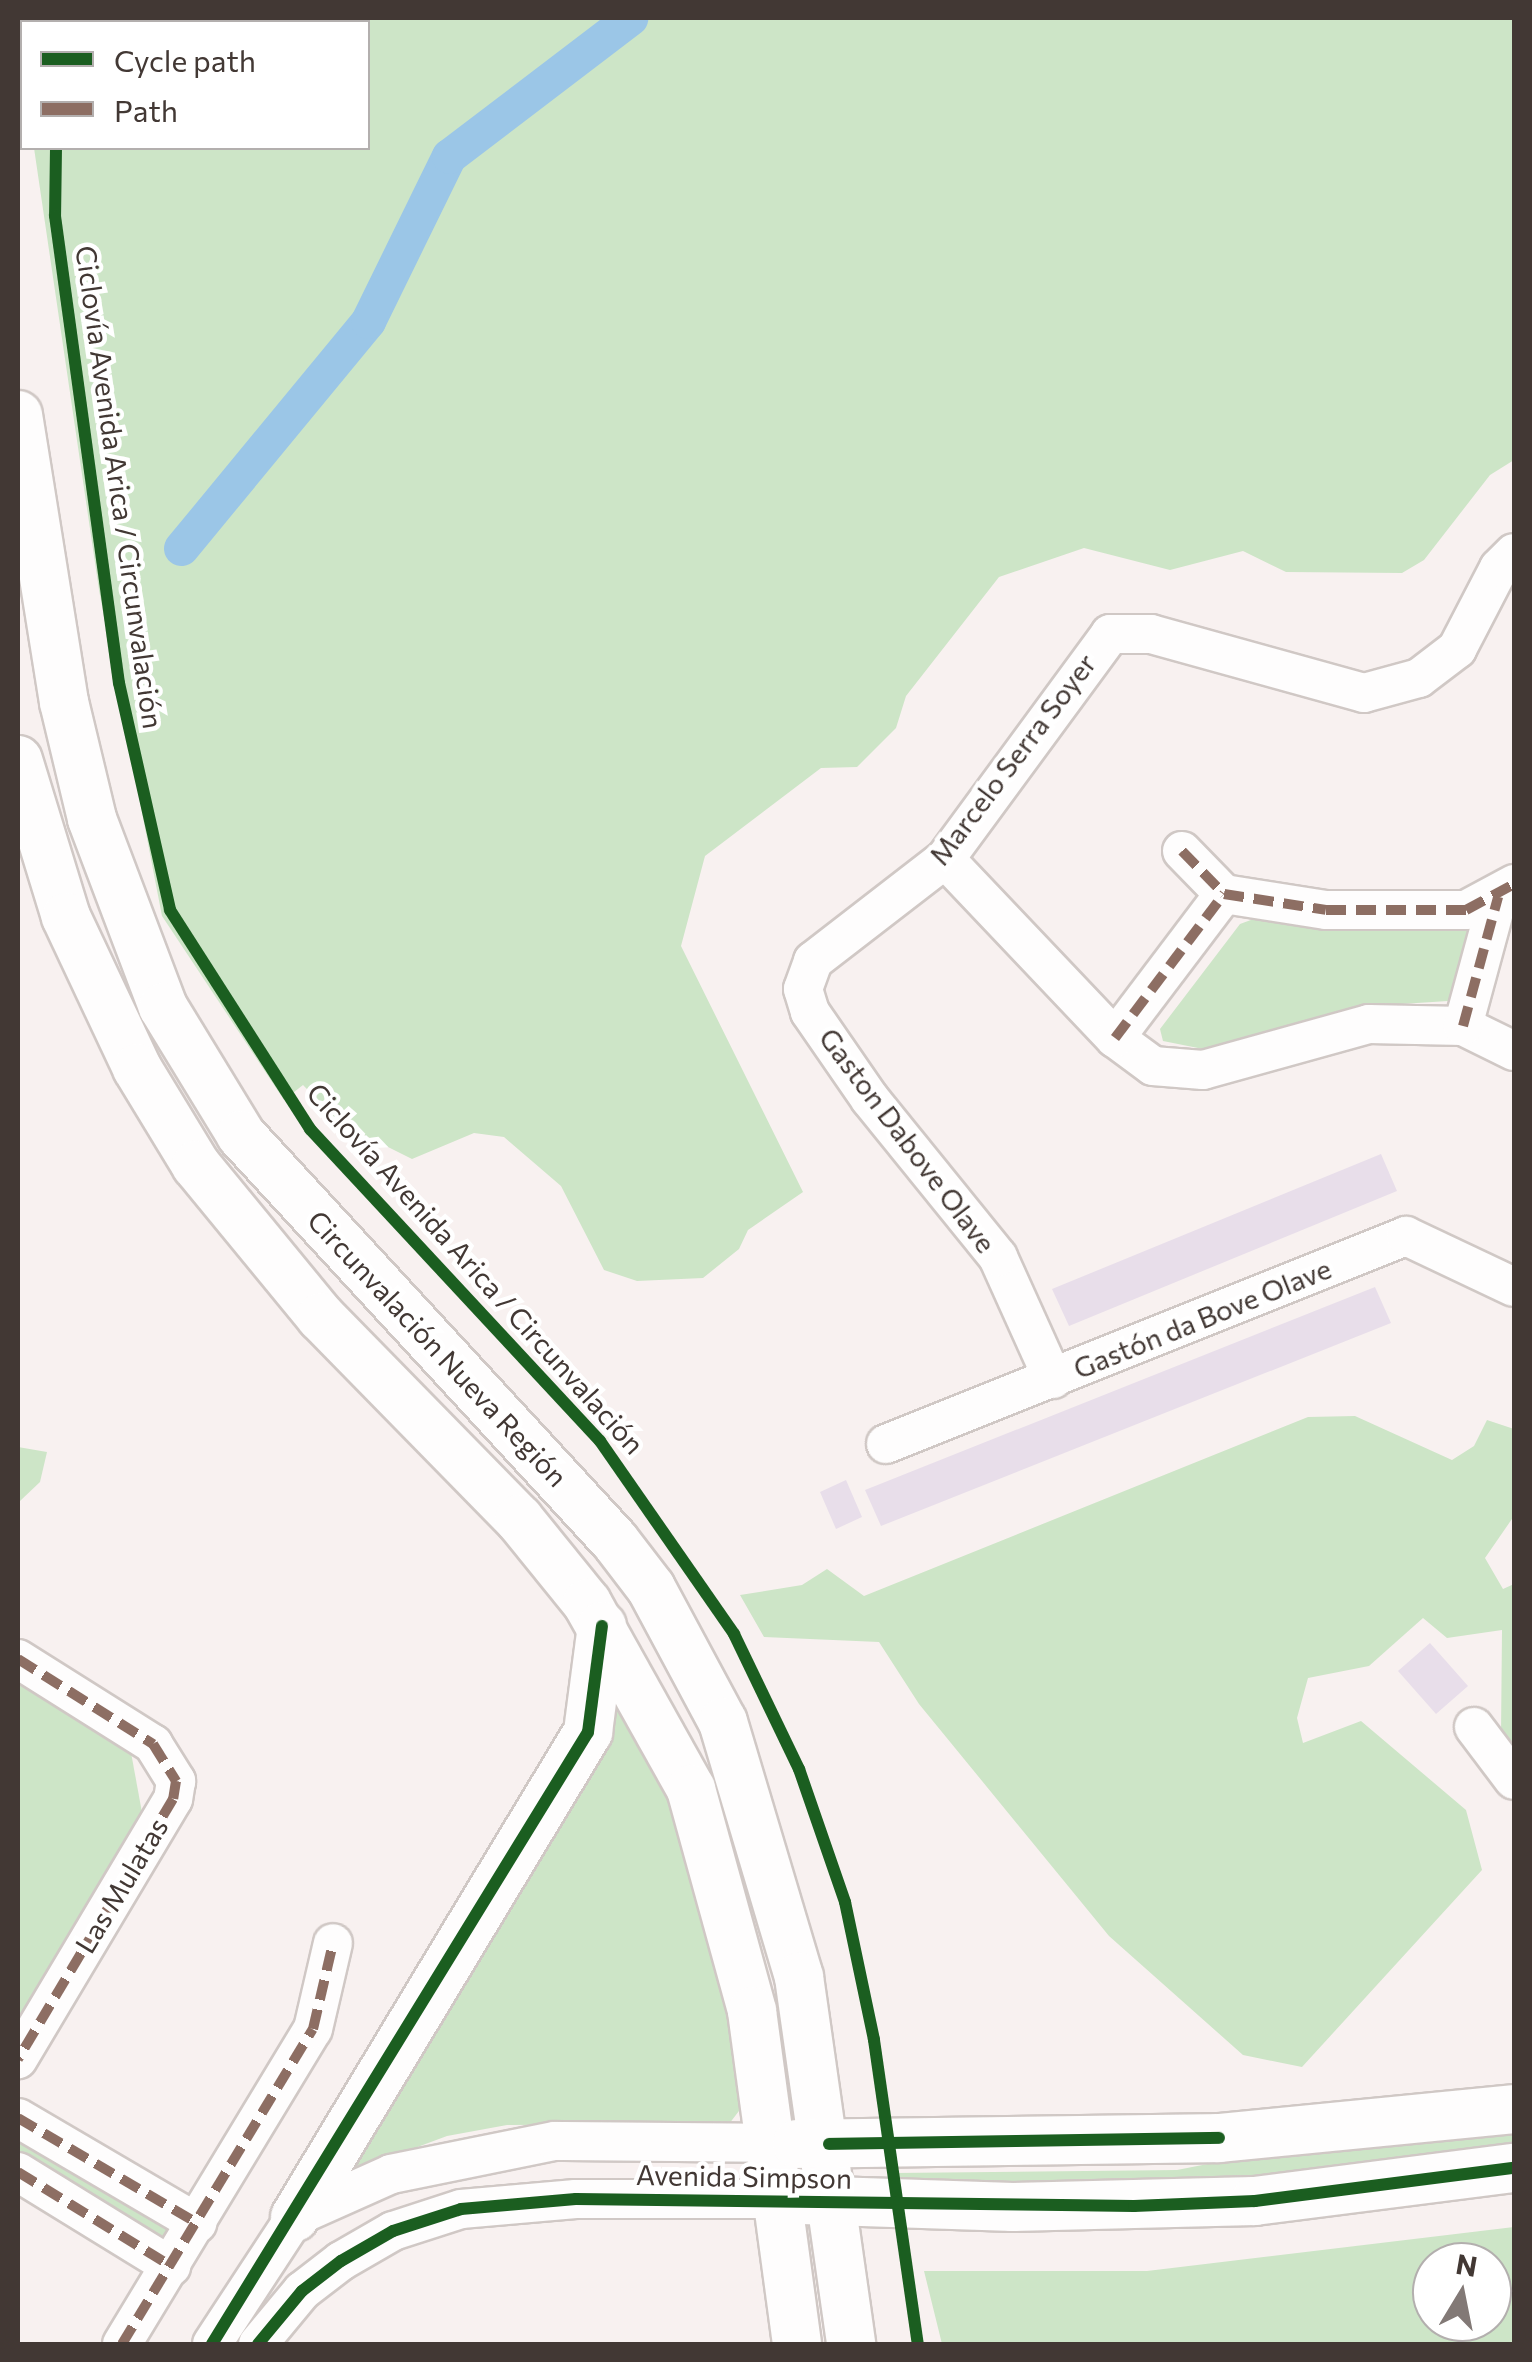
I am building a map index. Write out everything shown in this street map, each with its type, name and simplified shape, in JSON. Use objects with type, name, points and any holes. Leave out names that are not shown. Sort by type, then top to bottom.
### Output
[{"type":"main road","name":"Circunvalación Nueva Región","points":[[18,416],[64,702],[92,819],[164,1007],[242,1135],[482,1388],[615,1541],[669,1618],[723,1722],[766,1848],[800,1976],[829,2144],[851,2344]]},
{"type":"main road","name":"Circunvalación Nueva Región","points":[[18,760],[66,916],[138,1068],[196,1165],[321,1316],[520,1519],[602,1626],[691,1789],[752,2012],[774,2200],[797,2344]]},
{"type":"main road","points":[[295,2217],[588,1732],[602,1626]]},
{"type":"main road","name":"Avenida Simpson","points":[[769,2143],[1219,2138],[1514,2109]]},
{"type":"main road","name":"Avenida Simpson","points":[[774,2200],[1013,2207],[1255,2201],[1514,2168]]},
{"type":"street","name":"Marcelo Serra Soyer","points":[[810,1012],[803,989],[813,960],[944,859],[1110,634],[1151,634],[1364,693],[1419,678],[1457,649],[1499,568],[1514,554]]},
{"type":"street","points":[[1182,851],[1224,894],[1411,913],[1466,910],[1506,891]]},
{"type":"street","points":[[944,859],[1115,1038],[1154,1066],[1203,1070],[1369,1024],[1463,1026],[1514,1051]]},
{"type":"street","points":[[1463,1026],[1506,891]]},
{"type":"street","points":[[1115,1038],[1224,894]]},
{"type":"street","name":"Gaston Dabove Olave","points":[[810,1012],[870,1099],[998,1257],[1054,1379]]},
{"type":"street","points":[[196,1165],[242,1135]]},
{"type":"street","name":"Gastón da Bove Olave","points":[[886,1444],[1406,1236],[1514,1287]]},
{"type":"street","name":"Las Mulatas","points":[[18,1659],[153,1744],[176,1780],[172,1799],[18,2059]]},
{"type":"street","points":[[1474,1727],[1514,1780]]},
{"type":"street","points":[[122,2344],[314,2029],[333,1943]]},
{"type":"street","points":[[18,2118],[197,2222]]},
{"type":"street","name":"Avenida Simpson","points":[[295,2217],[390,2174],[508,2145],[769,2143]]},
{"type":"street","points":[[18,2172],[171,2266]]},
{"type":"street","name":"Avenida Simpson","points":[[258,2344],[302,2291],[341,2260],[444,2214],[537,2200],[774,2200]]},
{"type":"street","points":[[212,2344],[295,2217]]},
{"type":"green space","points":[[31,18],[1514,18],[1514,460],[1490,475],[1424,560],[1402,573],[1286,572],[1243,551],[1170,570],[1084,548],[999,577],[906,696],[896,728],[857,767],[821,768],[705,856],[681,946],[803,1192],[748,1230],[739,1249],[703,1278],[637,1281],[604,1270],[561,1186],[504,1137],[474,1133],[412,1159],[340,1123],[303,1085],[284,1100],[162,916],[99,590],[34,150],[370,150],[370,20]]},
{"type":"green space","points":[[1267,914],[1358,930],[1474,922],[1481,937],[1448,1001],[1370,1006],[1213,1051],[1163,1041],[1160,1029],[1240,924]]},
{"type":"green space","points":[[1355,1416],[1452,1460],[1474,1446],[1487,1420],[1514,1429],[1514,1516],[1485,1558],[1503,1589],[1514,1584],[1514,1744],[1501,1733],[1502,1630],[1447,1638],[1423,1618],[1369,1666],[1308,1678],[1297,1718],[1303,1743],[1361,1721],[1466,1810],[1482,1870],[1302,2067],[1243,2055],[1109,1936],[919,1704],[879,1642],[764,1637],[740,1595],[802,1585],[827,1569],[864,1596],[1308,1417]]},
{"type":"green space","points":[[18,1447],[47,1452],[40,1482],[20,1501]]},
{"type":"green space","points":[[18,1672],[130,1747],[143,1818],[18,2025]]},
{"type":"green space","points":[[617,1684],[679,1805],[713,1929],[742,2107],[729,2124],[507,2125],[447,2136],[345,2174]]},
{"type":"green space","points":[[1514,2121],[1514,2146],[1185,2188],[896,2190],[894,2173],[1177,2170],[1304,2145]]},
{"type":"green space","points":[[18,2128],[176,2226],[161,2242],[18,2157]]},
{"type":"green space","points":[[1514,2227],[1514,2344],[942,2344],[924,2271],[1147,2271]]},
{"type":"building","points":[[1381,1154],[1397,1191],[1069,1326],[1052,1289]]},
{"type":"building","points":[[1375,1287],[1391,1323],[881,1526],[865,1490]]},
{"type":"building","points":[[846,1480],[862,1517],[836,1529],[820,1492]]},
{"type":"building","points":[[1430,1643],[1468,1686],[1436,1714],[1398,1671]]},
{"type":"waterway","points":[[181,548],[368,321],[449,156],[630,18]]},
{"type":"marked path","points":[[1182,851],[1224,894],[1326,910],[1466,910],[1514,884]]},
{"type":"marked path","points":[[1115,1038],[1224,894]]},
{"type":"marked path","points":[[1463,1026],[1498,897]]},
{"type":"marked path","points":[[18,1659],[153,1744],[176,1781],[173,1799],[18,2059]]},
{"type":"marked path","points":[[122,2344],[313,2029],[333,1943]]},
{"type":"marked path","points":[[18,2118],[197,2223]]},
{"type":"marked path","points":[[18,2172],[171,2266]]},
{"type":"cycle path","name":"Ciclovía Avenida Arica / Circunvalación","points":[[56,150],[55,216],[119,683],[170,910],[310,1129],[600,1441],[734,1634],[799,1769],[845,1902],[874,2040],[918,2344]]},
{"type":"cycle path","points":[[212,2344],[588,1732],[602,1626]]},
{"type":"cycle path","points":[[829,2144],[1219,2138]]},
{"type":"cycle path","points":[[258,2344],[302,2291],[341,2261],[393,2231],[461,2209],[576,2199],[1134,2206],[1255,2201],[1514,2168]]}]
